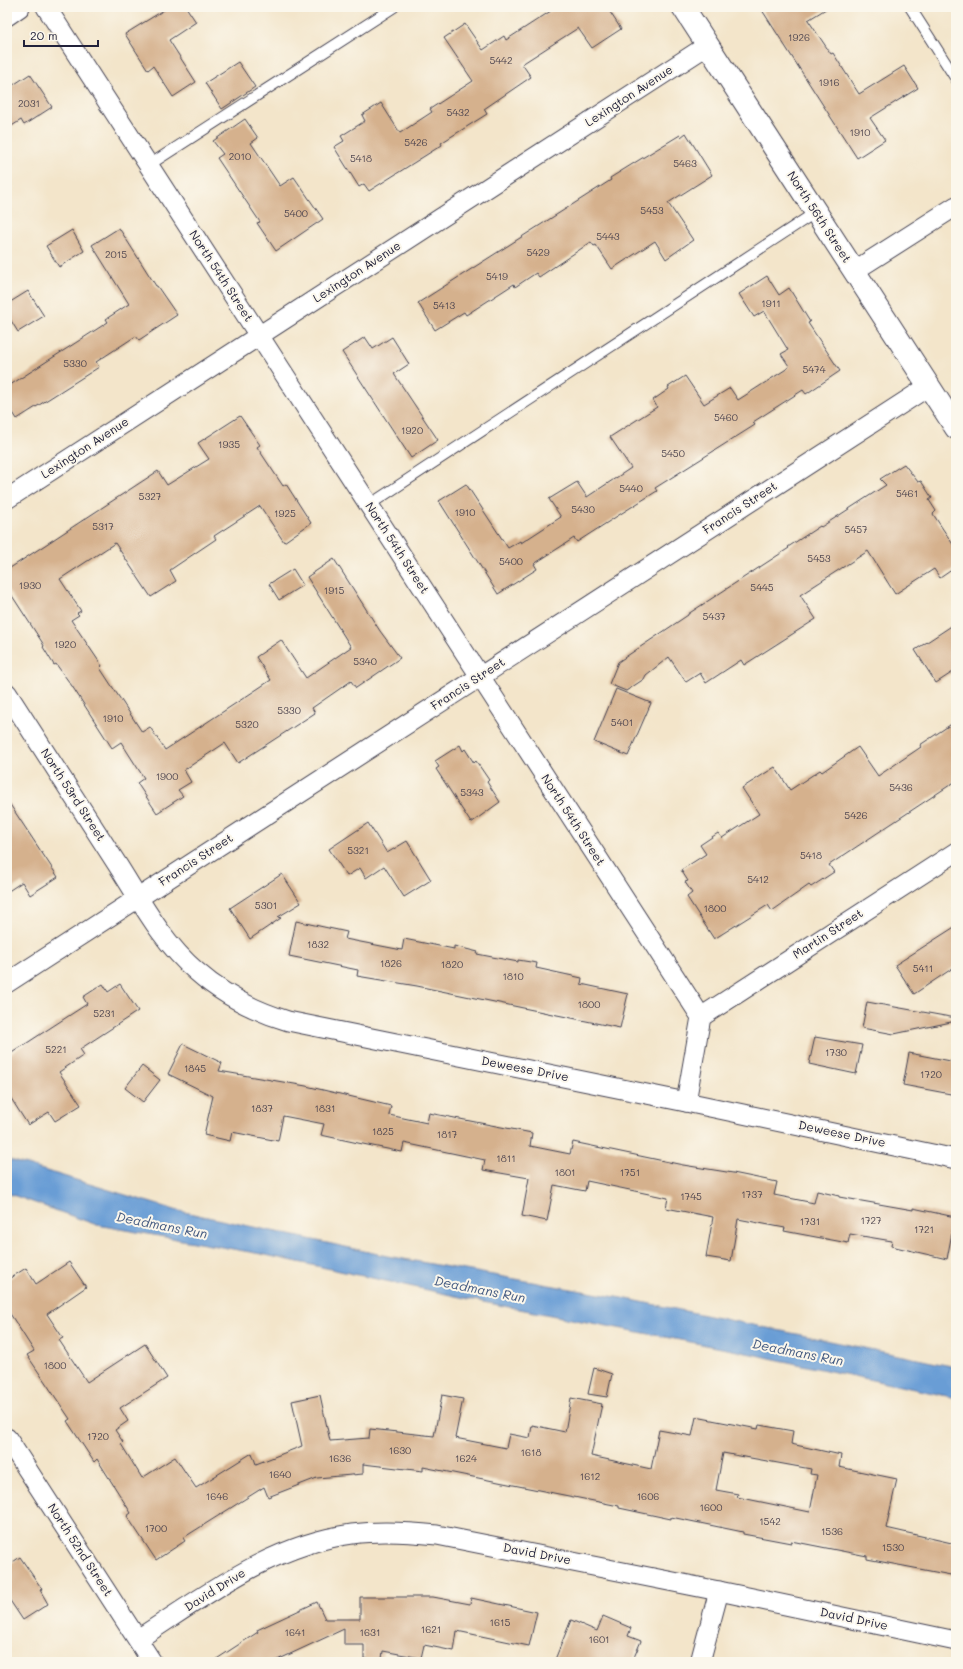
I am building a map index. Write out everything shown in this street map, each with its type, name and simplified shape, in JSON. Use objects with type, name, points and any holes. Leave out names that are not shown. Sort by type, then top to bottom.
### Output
[{"type":"main road","name":"North 56th Street","points":[[683,7],[956,428]]},
{"type":"street","points":[[7,16],[20,7]]},
{"type":"street","name":"North 54th Street","points":[[46,7],[701,1017]]},
{"type":"street","name":"Lexington Avenue","points":[[7,499],[708,45]]},
{"type":"street","points":[[854,271],[956,206]]},
{"type":"street","name":"Francis Street","points":[[7,983],[929,386]]},
{"type":"street","name":"North 53rd Street","points":[[7,693],[139,898]]},
{"type":"street","name":"Martin Street","points":[[701,1017],[956,852]]},
{"type":"street","name":"Deweese Drive","points":[[139,898],[174,949],[195,971],[235,999],[270,1016],[288,1021],[956,1158]]},
{"type":"street","points":[[686,1102],[701,1017]]},
{"type":"street","name":"North 52nd Street","points":[[7,1438],[13,1462],[152,1662]]},
{"type":"street","name":"David Drive","points":[[138,1640],[232,1578],[261,1563],[313,1542],[352,1534],[390,1532],[438,1535],[719,1591],[956,1641]]},
{"type":"street","points":[[700,1662],[719,1591]]},
{"type":"lane","points":[[149,165],[394,7]]},
{"type":"lane","points":[[910,7],[956,79]]},
{"type":"lane","points":[[369,505],[816,212]]},
{"type":"water","name":"Deadmans Run","points":[[7,1159],[175,1210],[387,1256],[627,1299],[956,1367],[956,1398],[737,1351],[483,1302],[261,1254],[97,1225],[7,1193]]},
{"type":"building","points":[[169,7],[186,7],[196,22],[169,40],[196,82],[173,97],[153,66],[148,70],[125,34]]},
{"type":"building","points":[[557,7],[610,7],[608,9],[621,29],[592,48],[578,28],[522,64],[531,77],[484,109],[487,114],[441,143],[442,145],[369,191],[364,184],[359,187],[334,147],[344,141],[341,136],[365,121],[362,115],[381,103],[400,133],[432,112],[430,109],[473,81],[444,38],[465,24],[483,50],[504,36],[506,40]]},
{"type":"building","points":[[760,7],[829,7],[808,20],[831,54],[833,53],[859,94],[904,66],[918,88],[870,118],[885,140],[857,158]]},
{"type":"building","points":[[238,62],[255,87],[222,109],[205,83]]},
{"type":"building","points":[[30,74],[52,107],[24,125],[21,120],[7,129],[7,89]]},
{"type":"building","points":[[245,119],[258,138],[251,143],[280,186],[294,177],[323,219],[276,251],[257,223],[260,222],[217,158],[223,154],[213,141]]},
{"type":"building","points":[[686,133],[712,175],[668,203],[693,240],[666,259],[655,241],[612,269],[596,245],[594,246],[591,242],[539,277],[536,273],[515,287],[514,284],[466,315],[464,312],[435,330],[418,303],[611,180],[610,178],[680,135],[681,137]]},
{"type":"building","points":[[119,228],[156,286],[177,315],[139,340],[136,336],[96,362],[99,367],[17,419],[7,403],[7,387],[108,322],[106,319],[129,304],[92,245]]},
{"type":"building","points":[[72,230],[84,251],[59,267],[46,246]]},
{"type":"building","points":[[767,276],[779,295],[789,288],[810,322],[808,323],[840,371],[806,394],[803,390],[753,422],[755,425],[655,488],[657,491],[577,542],[574,538],[534,564],[537,569],[498,594],[439,501],[466,484],[508,548],[520,541],[521,543],[561,517],[549,499],[577,482],[587,497],[631,468],[610,437],[657,407],[653,400],[669,389],[668,387],[685,376],[704,404],[730,388],[738,400],[788,368],[789,366],[781,354],[788,350],[764,311],[754,317],[739,294]]},
{"type":"building","points":[[28,291],[44,316],[18,332],[7,314],[7,304]]},
{"type":"building","points":[[365,337],[373,349],[392,337],[409,364],[394,374],[438,440],[411,458],[342,352]]},
{"type":"building","points":[[240,416],[260,445],[257,447],[283,486],[286,484],[311,523],[284,542],[260,506],[214,536],[216,539],[170,570],[176,581],[151,597],[115,543],[60,579],[81,611],[77,613],[79,615],[71,620],[102,666],[100,668],[142,732],[150,727],[165,750],[271,680],[256,657],[281,640],[306,678],[351,647],[307,577],[334,559],[380,631],[400,658],[356,688],[351,681],[312,708],[315,713],[238,763],[225,743],[184,770],[191,782],[178,790],[183,796],[157,813],[137,783],[144,778],[121,742],[112,748],[72,686],[56,664],[54,665],[43,647],[42,642],[7,588],[7,570],[158,471],[167,485],[209,459],[198,443]]},
{"type":"building","points":[[904,464],[918,482],[921,481],[932,498],[929,500],[936,511],[933,514],[956,549],[956,567],[940,578],[934,569],[895,594],[868,551],[800,595],[816,619],[744,665],[741,660],[706,683],[700,673],[686,682],[669,657],[646,675],[644,679],[626,691],[609,684],[618,662],[789,548],[788,547],[886,485],[880,479]]},
{"type":"building","points":[[293,569],[303,585],[279,600],[269,584]]},
{"type":"building","points":[[956,623],[956,670],[936,683],[915,650]]},
{"type":"building","points":[[616,689],[651,703],[628,756],[594,742]]},
{"type":"building","points":[[956,721],[956,781],[829,865],[834,872],[811,887],[809,885],[772,911],[768,905],[714,939],[687,897],[692,893],[685,882],[688,881],[681,870],[706,854],[700,845],[718,833],[722,838],[759,814],[742,788],[775,767],[790,790],[820,770],[822,772],[858,747],[878,776]]},
{"type":"building","points":[[460,745],[463,751],[465,749],[474,763],[476,761],[489,780],[487,782],[500,802],[471,823],[436,769],[439,767],[435,761]]},
{"type":"building","points":[[7,800],[58,877],[30,895],[22,882],[7,892]]},
{"type":"building","points":[[368,823],[387,853],[407,841],[431,880],[404,897],[384,866],[366,878],[360,868],[347,876],[329,849]]},
{"type":"building","points":[[282,874],[301,903],[278,917],[281,918],[250,939],[230,908]]},
{"type":"building","points":[[296,921],[347,932],[345,939],[402,950],[404,939],[454,949],[454,946],[478,952],[477,954],[518,962],[518,960],[537,963],[536,968],[582,978],[581,984],[628,994],[620,1028],[417,986],[357,976],[358,970],[289,956]]},
{"type":"building","points":[[956,926],[956,966],[914,994],[895,965]]},
{"type":"building","points":[[103,984],[108,992],[120,984],[138,1011],[80,1049],[84,1055],[59,1072],[81,1105],[55,1121],[49,1112],[28,1125],[7,1092],[7,1056],[87,1004],[83,997]]},
{"type":"building","points":[[867,1002],[956,1018],[956,1021],[894,1034],[862,1028]]},
{"type":"building","points":[[815,1037],[862,1045],[856,1074],[809,1064]]},
{"type":"building","points":[[183,1044],[222,1063],[219,1071],[306,1086],[391,1106],[389,1115],[427,1123],[429,1113],[532,1133],[530,1146],[570,1154],[573,1142],[683,1165],[777,1182],[774,1195],[814,1203],[817,1191],[839,1197],[913,1210],[913,1208],[955,1217],[947,1259],[891,1246],[892,1241],[850,1234],[848,1243],[784,1231],[785,1228],[738,1219],[731,1261],[706,1257],[713,1217],[666,1208],[668,1198],[587,1181],[585,1191],[554,1185],[547,1221],[522,1216],[529,1178],[483,1170],[485,1160],[404,1143],[402,1152],[321,1135],[324,1124],[283,1116],[278,1141],[232,1132],[230,1141],[204,1135],[213,1096],[168,1074]]},
{"type":"building","points":[[909,1053],[956,1062],[956,1095],[903,1085]]},
{"type":"building","points":[[142,1066],[160,1080],[143,1102],[125,1088]]},
{"type":"building","points":[[69,1262],[86,1287],[47,1314],[63,1338],[59,1340],[87,1382],[145,1344],[167,1378],[120,1408],[128,1421],[115,1430],[123,1442],[121,1444],[142,1478],[175,1457],[196,1488],[252,1453],[256,1464],[302,1446],[292,1401],[320,1395],[330,1441],[369,1438],[370,1429],[434,1436],[442,1395],[463,1399],[455,1438],[506,1448],[509,1434],[530,1438],[532,1425],[565,1432],[571,1398],[602,1404],[591,1456],[651,1469],[659,1430],[692,1436],[696,1417],[758,1429],[759,1425],[793,1431],[791,1444],[841,1455],[839,1467],[897,1479],[886,1528],[956,1544],[956,1576],[867,1559],[867,1556],[791,1541],[791,1543],[743,1534],[743,1532],[619,1508],[619,1506],[423,1467],[423,1471],[363,1464],[363,1474],[317,1478],[268,1497],[264,1487],[183,1538],[185,1541],[156,1560],[127,1516],[131,1513],[97,1459],[94,1462],[67,1421],[70,1419],[27,1355],[34,1351],[7,1309],[7,1280],[26,1268],[36,1284]],"holes":[[[723,1453],[811,1469],[810,1474],[817,1475],[810,1512],[737,1497],[738,1494],[716,1490]]]},
{"type":"building","points":[[594,1368],[612,1374],[607,1397],[588,1394]]},
{"type":"building","points":[[20,1557],[42,1589],[40,1590],[48,1604],[23,1620],[7,1596],[7,1566]]},
{"type":"building","points":[[360,1597],[433,1597],[470,1604],[471,1598],[537,1612],[529,1646],[457,1631],[454,1651],[424,1645],[421,1658],[383,1651],[382,1659],[364,1659],[364,1645],[344,1645],[344,1629],[273,1662],[212,1662],[258,1632],[257,1630],[317,1602],[325,1619],[360,1619]]},
{"type":"building","points":[[603,1616],[631,1628],[628,1636],[641,1641],[632,1662],[554,1662],[571,1620],[597,1631]]}]
